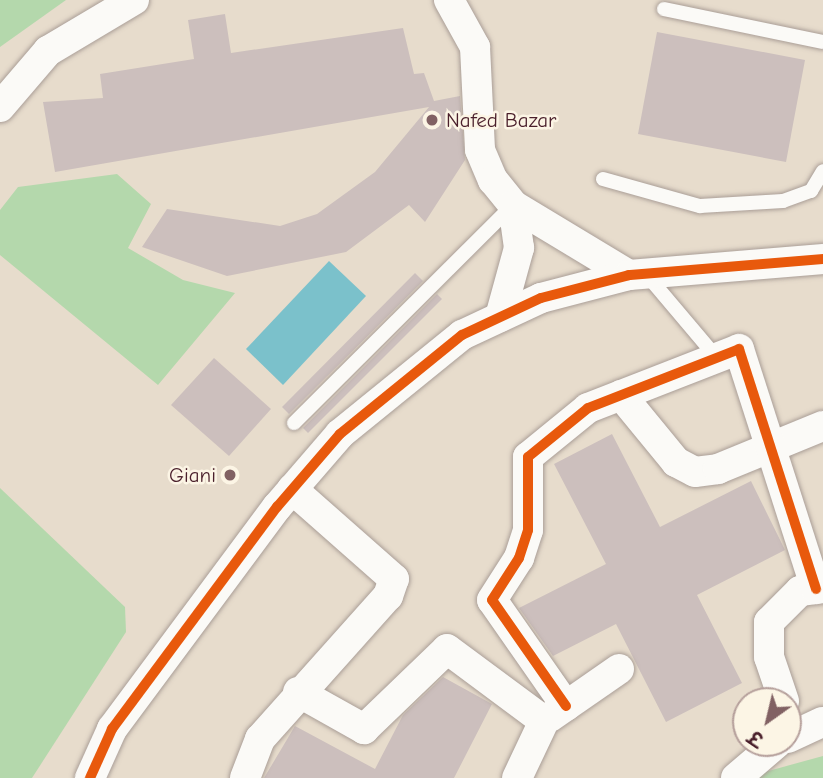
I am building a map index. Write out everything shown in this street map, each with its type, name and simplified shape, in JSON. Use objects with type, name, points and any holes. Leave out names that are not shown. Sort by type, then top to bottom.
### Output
[{"type":"street","points":[[0,107],[48,51],[134,0]]},
{"type":"street","points":[[449,0],[475,47],[480,150],[513,205],[519,248],[500,317]]},
{"type":"street","points":[[513,205],[638,274]]},
{"type":"street","points":[[90,778],[112,729],[292,489],[399,380],[463,335],[541,298],[638,274],[823,260]]},
{"type":"street","points":[[555,713],[492,600],[519,558],[528,530],[528,457],[588,408],[739,349],[819,588],[800,591],[769,622],[769,657],[779,687]]},
{"type":"street","points":[[621,395],[676,462],[695,472],[718,469],[769,444],[823,426]]},
{"type":"street","points":[[245,778],[260,739],[298,692],[388,596],[394,579],[292,489]]},
{"type":"street","points":[[298,692],[364,729],[447,649],[555,713]]},
{"type":"street","points":[[517,778],[555,713],[619,669]]},
{"type":"street","points":[[737,778],[762,757]]},
{"type":"lane","points":[[664,9],[823,42]]},
{"type":"lane","points":[[603,179],[701,206],[783,201],[811,191],[823,171]]},
{"type":"lane","points":[[294,423],[513,205]]},
{"type":"lane","points":[[638,274],[717,358]]},
{"type":"green space","points":[[0,0],[66,0],[0,47]]},
{"type":"green space","points":[[117,174],[151,204],[128,248],[183,280],[235,293],[158,385],[0,255],[0,210],[18,187]]},
{"type":"green space","points":[[0,488],[125,607],[126,632],[32,778],[0,778]]},
{"type":"green space","points":[[823,756],[823,778],[745,778],[746,777]]},
{"type":"water","points":[[329,261],[366,296],[283,385],[246,349]]},
{"type":"building","points":[[225,14],[231,53],[403,28],[414,74],[424,73],[434,101],[460,96],[465,160],[425,222],[409,205],[346,252],[227,276],[142,247],[167,209],[280,226],[317,214],[375,172],[429,107],[55,172],[43,102],[103,98],[100,74],[194,59],[188,20]]},
{"type":"building","points":[[657,32],[805,60],[786,162],[638,134]]},
{"type":"building","points":[[415,273],[423,281],[289,414],[282,407]]},
{"type":"building","points":[[437,294],[442,299],[308,433],[303,428]]},
{"type":"building","points":[[214,358],[271,409],[229,456],[171,405]]},
{"type":"building","points":[[612,434],[660,527],[751,481],[785,550],[697,595],[742,683],[666,722],[616,624],[553,656],[519,608],[606,564],[554,464]]},
{"type":"building","points":[[443,677],[492,704],[454,778],[264,778],[295,726],[375,769],[403,715]]},
{"type":"cycle path","points":[[90,778],[112,729],[277,507],[340,434],[462,335],[541,298],[629,275],[823,259]]},
{"type":"cycle path","points":[[566,706],[492,600],[519,558],[528,530],[528,457],[588,408],[739,349],[816,589]]},
{"type":"place","name":"Nafed Bazar","points":[[432,120]]},
{"type":"place","name":"Giani","points":[[230,475]]}]
